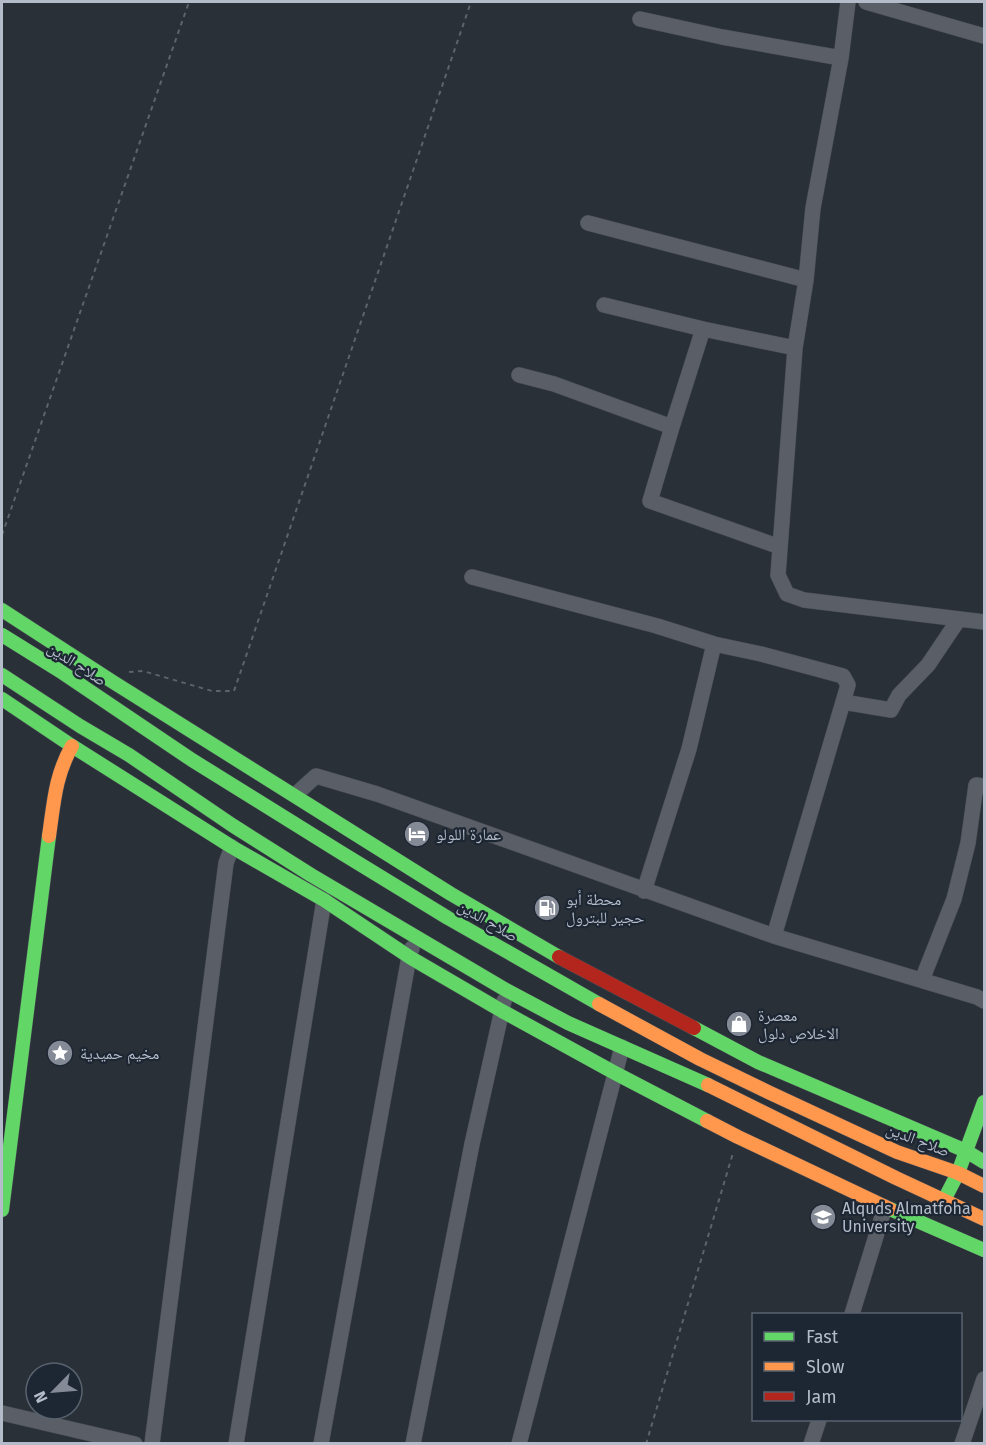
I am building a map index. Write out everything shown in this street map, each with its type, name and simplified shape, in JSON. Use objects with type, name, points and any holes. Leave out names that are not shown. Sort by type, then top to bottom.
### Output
[{"type":"main road","points":[[2,610],[451,894],[550,953],[758,1062],[966,1151],[984,1162]]},
{"type":"main road","name":"صلاح الدين","points":[[2,635],[60,671],[192,760],[340,852],[448,918],[629,1021],[700,1059],[897,1152],[958,1173],[984,1186]]},
{"type":"main road","points":[[2,675],[129,755],[311,875],[506,990],[568,1023],[703,1083],[984,1219]]},
{"type":"main road","points":[[2,699],[231,847],[324,900],[409,957],[502,1011],[738,1137],[885,1207],[984,1250]]},
{"type":"main road","points":[[2,1210],[57,780],[72,746]]},
{"type":"main road","points":[[944,1200],[958,1173],[984,1102]]},
{"type":"street","points":[[848,2],[841,58],[816,191],[806,280],[795,348],[778,575],[786,594],[804,600],[984,622]]},
{"type":"street","points":[[866,2],[984,36]]},
{"type":"street","points":[[640,19],[722,37],[841,58]]},
{"type":"street","points":[[588,223],[806,280]]},
{"type":"street","points":[[604,305],[795,348]]},
{"type":"street","points":[[704,329],[650,501],[780,547]]},
{"type":"street","points":[[519,375],[554,384],[672,427]]},
{"type":"street","points":[[472,577],[657,626],[714,644],[843,676],[848,685],[774,936]]},
{"type":"street","points":[[843,702],[891,710],[899,696],[928,664],[959,619]]},
{"type":"street","points":[[644,891],[689,749],[714,644]]},
{"type":"street","points":[[295,795],[316,776],[377,794],[774,936],[984,1001]]},
{"type":"street","points":[[922,980],[954,899],[968,843],[976,785],[984,786]]},
{"type":"street","points":[[152,1443],[226,863],[231,847]]},
{"type":"street","points":[[236,1443],[324,900]]},
{"type":"street","points":[[321,1443],[409,957],[416,936]]},
{"type":"street","points":[[413,1443],[472,1144],[506,990]]},
{"type":"street","points":[[519,1443],[622,1047]]},
{"type":"street","points":[[852,1313],[885,1207]]},
{"type":"street","points":[[962,1443],[984,1379]]},
{"type":"street","points":[[2,1413],[135,1443]]},
{"type":"street","points":[[811,1443],[818,1421]]},
{"type":"path","points":[[2,535],[189,2]]},
{"type":"path","points":[[100,674],[143,671],[212,691],[234,691],[471,2]]},
{"type":"path","points":[[646,1443],[738,1137]]},
{"type":"traffic: fast","points":[[2,610],[451,894],[559,957]]},
{"type":"traffic: fast","points":[[2,635],[60,671],[192,760],[340,852],[448,918],[599,1004]]},
{"type":"traffic: fast","points":[[2,675],[129,755],[311,875],[506,990],[568,1023],[708,1085]]},
{"type":"traffic: fast","points":[[2,699],[232,847],[324,900],[411,958],[502,1011],[707,1121]]},
{"type":"traffic: fast","points":[[2,1210],[49,836]]},
{"type":"traffic: fast","points":[[694,1028],[758,1062],[966,1151],[984,1162]]},
{"type":"traffic: fast","points":[[944,1200],[958,1173],[984,1102]]},
{"type":"traffic: fast","points":[[890,1209],[984,1250]]},
{"type":"traffic: slow","points":[[49,836],[59,779],[72,746]]},
{"type":"traffic: slow","points":[[599,1004],[700,1059],[768,1092],[897,1152],[958,1173],[984,1186]]},
{"type":"traffic: slow","points":[[708,1085],[984,1219]]},
{"type":"traffic: slow","points":[[707,1121],[890,1209]]},
{"type":"traffic: jam","points":[[559,957],[694,1028]]},
{"type":"place","name":"عمارة اللولو","points":[[417,834]]},
{"type":"place","name":"محطة أبو حجير للبترول","points":[[547,908]]},
{"type":"place","name":"معصرة الاخلاص دلول","points":[[739,1024]]},
{"type":"place","name":"مخيم حميدية","points":[[60,1053]]},
{"type":"place","name":"Alquds Almatfoha University","points":[[823,1217]]}]
